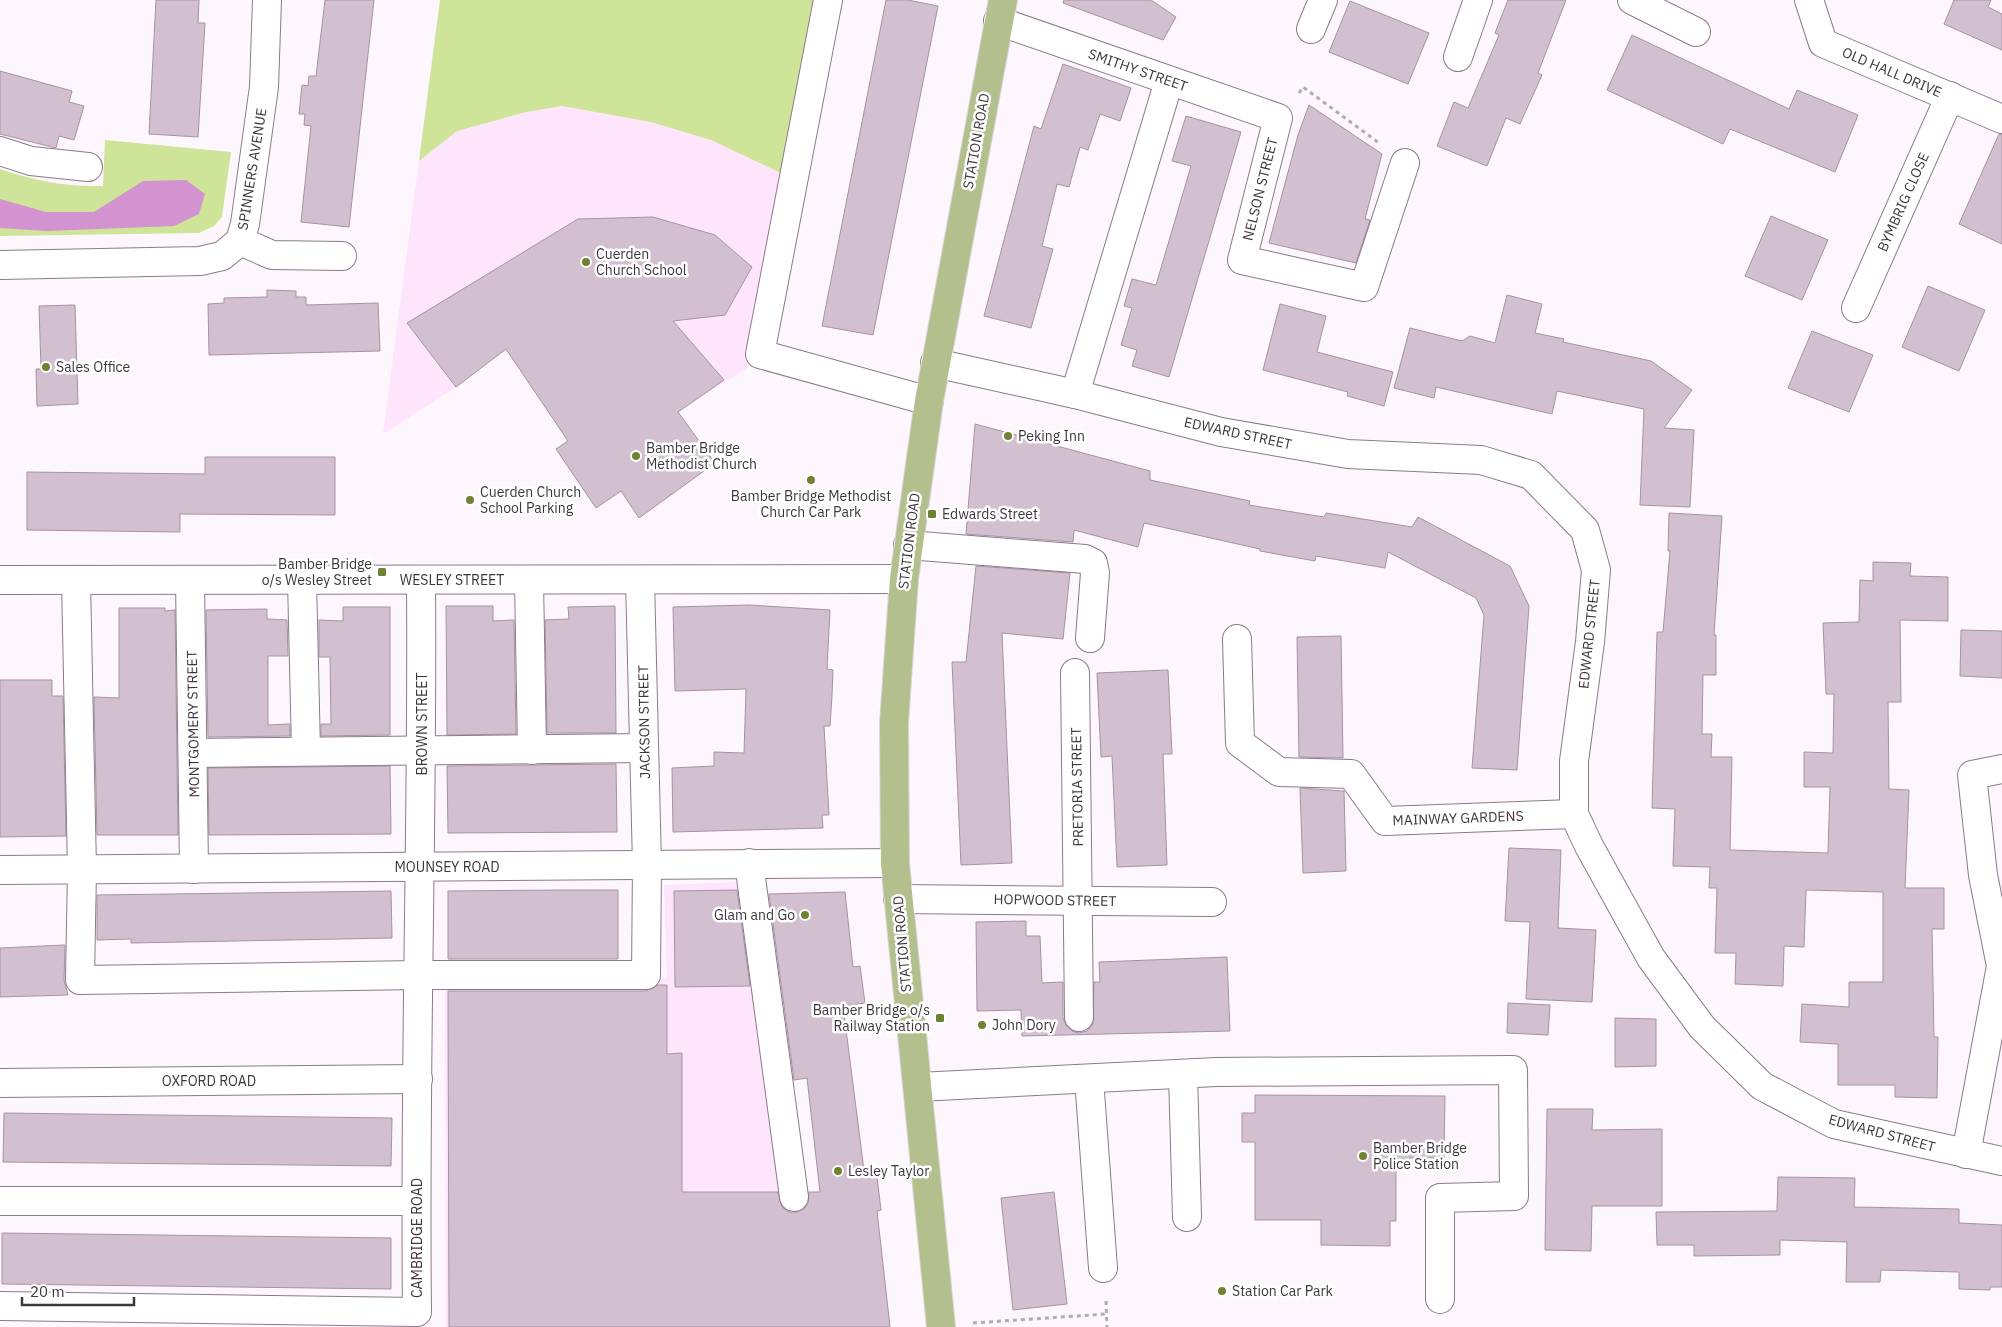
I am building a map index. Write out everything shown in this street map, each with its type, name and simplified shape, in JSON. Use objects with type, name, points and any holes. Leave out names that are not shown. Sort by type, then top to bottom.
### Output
[{"type":"main road","name":"STATION ROAD","points":[[940,1326],[895,863],[894,723],[904,580],[929,402],[1000,10]]},
{"type":"street","name":"SPINNERS AVENUE","points":[[0,265],[200,261],[222,256],[240,241],[257,151],[263,96],[267,0]]},
{"type":"street","points":[[828,0],[760,354],[929,402]]},
{"type":"street","points":[[1311,29],[1323,0]]},
{"type":"street","points":[[1632,0],[1696,32]]},
{"type":"street","name":"OLD HALL DRIVE","points":[[1809,0],[1823,43],[2002,119]]},
{"type":"street","points":[[1458,57],[1473,2]]},
{"type":"street","name":"SMITHY STREET","points":[[1000,10],[1169,80],[1278,118]]},
{"type":"street","points":[[1075,394],[1169,80]]},
{"type":"street","name":"BYMBRIG CLOSE","points":[[1856,308],[1950,96]]},
{"type":"street","name":"NELSON STREET","points":[[1278,118],[1242,260],[1364,288],[1405,163]]},
{"type":"street","points":[[0,151],[31,161],[88,167]]},
{"type":"street","points":[[240,241],[272,255],[342,256]]},
{"type":"street","name":"EDWARD STREET","points":[[935,363],[1075,394],[1221,432],[1348,454],[1481,460],[1531,475],[1585,530],[1596,570],[1590,642],[1574,762],[1574,814],[1589,846],[1651,958],[1702,1027],[1762,1086],[1834,1124],[2002,1161]]},
{"type":"street","points":[[908,545],[1085,559],[1093,563],[1095,573],[1090,638]]},
{"type":"street","name":"WESLEY STREET","points":[[0,580],[904,580]]},
{"type":"street","points":[[76,580],[82,870],[80,980],[419,975]]},
{"type":"street","name":"MONTGOMERY STREET","points":[[190,580],[194,753],[194,869]]},
{"type":"street","points":[[302,580],[306,751]]},
{"type":"street","name":"BROWN STREET","points":[[421,580],[423,751],[421,867]]},
{"type":"street","points":[[529,580],[532,750]]},
{"type":"street","name":"JACKSON STREET","points":[[419,975],[646,975],[647,865],[640,580]]},
{"type":"street","name":"MAINWAY GARDENS","points":[[1237,639],[1240,743],[1279,772],[1351,774],[1385,821],[1574,814]]},
{"type":"street","name":"PRETORIA STREET","points":[[1075,673],[1079,1017]]},
{"type":"street","points":[[194,753],[644,748]]},
{"type":"street","points":[[1966,1154],[2001,966],[1983,875],[1972,775],[2002,769]]},
{"type":"street","points":[[749,863],[794,1197]]},
{"type":"street","name":"MOUNSEY ROAD","points":[[0,870],[895,863]]},
{"type":"street","name":"CAMBRIDGE ROAD","points":[[0,1306],[417,1312],[416,1201],[421,867]]},
{"type":"street","name":"HOPWOOD STREET","points":[[898,899],[1212,902]]},
{"type":"street","points":[[918,1087],[1216,1072],[1513,1070],[1514,1196],[1440,1198],[1440,1299]]},
{"type":"street","points":[[1183,1074],[1187,1217]]},
{"type":"street","name":"OXFORD ROAD","points":[[0,1083],[418,1079]]},
{"type":"street","points":[[1089,1079],[1104,1268]]},
{"type":"street","points":[[0,1201],[416,1201]]},
{"type":"path","points":[[1278,118],[1303,87],[1405,163]]},
{"type":"path","points":[[940,1326],[1106,1314],[1107,1327]]},
{"type":"shaded area","name":"Cuerden Church School","points":[[440,0],[815,0],[747,368],[678,412],[552,417],[506,350],[456,387],[383,434]]},
{"type":"shaded area","points":[[186,180],[205,194],[199,214],[174,226],[47,231],[0,228],[0,199],[46,212],[94,212],[143,181]]},
{"type":"shaded area","points":[[742,882],[787,1223],[830,1327],[446,1327],[445,978],[667,978],[664,885]]},
{"type":"green space","points":[[440,0],[815,0],[783,174],[711,140],[651,122],[562,106],[526,112],[457,131],[419,161]]},
{"type":"green space","points":[[105,140],[231,152],[222,217],[214,226],[199,233],[0,236],[0,169],[51,182],[103,186]]},
{"type":"building","points":[[156,0],[199,0],[198,23],[205,23],[198,137],[149,134]]},
{"type":"building","points":[[325,0],[374,0],[349,227],[301,222],[311,126],[304,125],[305,114],[299,114],[302,85],[308,86],[309,76],[316,76]]},
{"type":"building","points":[[886,0],[908,0],[938,6],[873,335],[822,326]]},
{"type":"building","points":[[1064,0],[1151,0],[1176,17],[1163,40],[1063,3]]},
{"type":"building","points":[[1508,0],[1566,0],[1538,73],[1542,75],[1520,124],[1506,118],[1487,166],[1437,146],[1454,102],[1468,108],[1499,35],[1495,33]]},
{"type":"building","points":[[1954,0],[1991,0],[1988,7],[2002,14],[2002,50],[1944,24]]},
{"type":"building","points":[[1350,1],[1429,33],[1408,84],[1329,52]]},
{"type":"building","points":[[1632,35],[1789,109],[1797,90],[1858,115],[1835,172],[1730,129],[1723,144],[1607,90]]},
{"type":"building","points":[[1063,64],[1131,88],[1120,121],[1100,114],[1088,150],[1080,147],[1069,187],[1057,184],[1042,246],[1053,249],[1031,328],[984,316],[1034,126],[1041,129]]},
{"type":"building","points":[[0,71],[72,91],[69,102],[84,106],[74,140],[59,136],[56,148],[0,134]]},
{"type":"building","points":[[1309,105],[1382,154],[1365,219],[1370,220],[1356,263],[1269,243],[1298,135]]},
{"type":"building","points":[[1186,116],[1241,132],[1169,377],[1132,366],[1137,350],[1121,345],[1132,308],[1124,306],[1132,279],[1156,285],[1191,166],[1172,161]]},
{"type":"building","points":[[1999,134],[2002,134],[2002,244],[1959,224]]},
{"type":"building","points":[[1771,216],[1828,240],[1802,300],[1745,276]]},
{"type":"building","name":"Cuerden Church School","points":[[653,217],[715,235],[752,267],[725,315],[673,321],[724,380],[678,412],[715,463],[639,518],[621,491],[596,508],[556,449],[568,441],[506,349],[456,387],[407,323],[578,219]]},
{"type":"building","points":[[1928,286],[1985,310],[1959,371],[1902,347]]},
{"type":"building","points":[[267,290],[296,291],[296,297],[306,297],[306,305],[378,303],[380,351],[209,355],[208,304],[224,303],[224,298],[267,297]]},
{"type":"building","points":[[1507,295],[1542,304],[1535,333],[1564,339],[1563,342],[1651,361],[1692,390],[1664,428],[1694,430],[1690,507],[1640,505],[1644,409],[1557,391],[1552,414],[1436,387],[1434,398],[1394,388],[1410,328],[1462,341],[1470,336],[1495,343]]},
{"type":"building","points":[[1280,304],[1326,316],[1317,352],[1393,372],[1384,406],[1347,396],[1348,392],[1263,370]]},
{"type":"building","points":[[75,305],[78,404],[37,406],[36,369],[41,369],[39,306]]},
{"type":"building","points":[[1812,331],[1873,355],[1849,412],[1788,388]]},
{"type":"building","points":[[975,424],[1150,471],[1150,480],[1250,501],[1249,505],[1324,517],[1326,513],[1412,527],[1418,517],[1510,566],[1529,606],[1517,770],[1472,768],[1484,615],[1476,598],[1388,552],[1385,568],[1316,556],[1315,561],[1260,551],[1260,549],[1144,523],[1138,547],[1074,530],[1073,542],[966,534]]},
{"type":"building","points":[[205,457],[335,457],[335,515],[180,514],[180,532],[27,530],[27,472],[205,474]]},
{"type":"building","points":[[1669,513],[1722,516],[1714,635],[1716,635],[1716,675],[1703,675],[1702,734],[1712,734],[1711,757],[1732,757],[1730,850],[1828,853],[1830,787],[1804,787],[1804,752],[1833,753],[1834,694],[1826,694],[1823,623],[1859,622],[1860,580],[1873,581],[1873,562],[1911,563],[1910,576],[1948,577],[1948,621],[1900,620],[1901,702],[1888,702],[1889,789],[1909,790],[1905,888],[1944,888],[1944,929],[1932,929],[1934,1037],[1938,1037],[1937,1098],[1895,1097],[1895,1085],[1838,1085],[1838,1044],[1800,1042],[1802,1004],[1849,1007],[1849,982],[1883,982],[1883,892],[1806,890],[1804,947],[1784,946],[1783,986],[1735,984],[1736,953],[1715,953],[1717,888],[1709,888],[1710,867],[1673,866],[1675,809],[1652,808],[1657,632],[1663,632],[1670,551],[1668,551]]},
{"type":"building","points":[[976,566],[1070,573],[1063,639],[1002,633],[1012,863],[961,865],[952,662],[966,662]]},
{"type":"building","points":[[749,605],[830,610],[827,669],[833,670],[832,696],[830,726],[824,726],[829,815],[822,815],[823,828],[673,832],[672,768],[714,766],[714,752],[744,753],[746,689],[675,691],[673,607]]},
{"type":"building","points":[[446,606],[493,606],[493,621],[514,620],[516,734],[447,735]]},
{"type":"building","points":[[615,606],[616,733],[547,733],[545,620],[569,619],[568,607]]},
{"type":"building","points":[[343,607],[390,607],[390,735],[321,736],[321,724],[331,724],[330,657],[319,657],[319,620],[343,621]]},
{"type":"building","points":[[119,608],[165,608],[165,611],[175,610],[178,835],[97,835],[94,697],[119,698]]},
{"type":"building","points":[[267,609],[267,619],[287,620],[288,656],[268,656],[268,725],[290,724],[290,736],[208,737],[206,610]]},
{"type":"building","points":[[1961,630],[2002,631],[2002,678],[1960,676]]},
{"type":"building","points":[[1341,636],[1343,758],[1299,757],[1297,637]]},
{"type":"building","points":[[1168,670],[1172,754],[1163,754],[1167,865],[1117,867],[1112,756],[1101,757],[1097,673]]},
{"type":"building","points":[[0,680],[52,680],[52,696],[63,696],[66,836],[0,837]]},
{"type":"building","points":[[616,764],[617,832],[448,833],[447,766]]},
{"type":"building","points":[[390,766],[391,834],[209,835],[208,768]]},
{"type":"building","points":[[1300,788],[1344,791],[1346,871],[1303,873]]},
{"type":"building","points":[[1509,848],[1561,850],[1558,928],[1596,930],[1592,1002],[1526,999],[1530,922],[1505,921]]},
{"type":"building","points":[[618,890],[618,959],[448,959],[448,891]]},
{"type":"building","points":[[737,890],[750,986],[675,987],[674,891]]},
{"type":"building","points":[[391,891],[392,938],[131,943],[131,939],[97,940],[97,895]]},
{"type":"building","points":[[845,892],[853,967],[860,966],[865,1003],[843,1006],[865,1178],[877,1177],[881,1210],[877,1211],[890,1327],[449,1327],[448,991],[646,991],[658,985],[667,985],[667,1054],[682,1053],[682,1192],[778,1192],[782,1207],[789,1212],[797,1212],[804,1209],[808,1203],[809,1192],[820,1192],[807,1078],[794,1080],[769,894]]},
{"type":"building","points":[[1026,921],[1026,936],[1040,936],[1042,983],[1063,982],[1063,1018],[1066,1025],[1072,1031],[1079,1033],[1087,1031],[1093,1024],[1094,982],[1100,982],[1099,962],[1227,957],[1230,1031],[1022,1036],[1021,1010],[977,1011],[976,922]]},
{"type":"building","points":[[65,945],[64,980],[68,995],[0,997],[0,948]]},
{"type":"building","points":[[1508,1003],[1550,1005],[1548,1035],[1507,1033]]},
{"type":"building","points":[[1615,1018],[1656,1019],[1656,1066],[1615,1067]]},
{"type":"building","points":[[1255,1095],[1445,1096],[1444,1158],[1410,1158],[1409,1167],[1396,1167],[1396,1221],[1390,1221],[1390,1246],[1321,1245],[1321,1220],[1255,1220],[1255,1142],[1242,1142],[1242,1113],[1255,1113]]},
{"type":"building","points":[[1547,1109],[1593,1109],[1592,1130],[1662,1129],[1662,1206],[1592,1206],[1591,1251],[1545,1250]]},
{"type":"building","points":[[4,1113],[392,1118],[391,1166],[3,1162]]},
{"type":"building","points":[[1778,1177],[1855,1178],[1854,1207],[1959,1209],[1959,1223],[2002,1225],[2002,1287],[1990,1287],[1990,1290],[1959,1289],[1959,1272],[1881,1270],[1880,1282],[1846,1282],[1847,1242],[1780,1240],[1780,1255],[1694,1256],[1694,1245],[1657,1245],[1656,1212],[1777,1211]]},
{"type":"building","points":[[1054,1192],[1067,1304],[1013,1310],[1001,1198]]},
{"type":"building","points":[[2,1233],[391,1238],[391,1289],[2,1284]]},
{"type":"place","name":"Cuerden Church School","points":[[586,262]]},
{"type":"place","name":"Sales Office","points":[[46,367]]},
{"type":"place","name":"Peking Inn","points":[[1008,436]]},
{"type":"place","name":"Bamber Bridge Methodist Church","points":[[636,456]]},
{"type":"place","name":"Bamber Bridge Methodist Church Car Park","points":[[811,480]]},
{"type":"place","name":"Cuerden Church School Parking","points":[[470,500]]},
{"type":"place","name":"Edwards Street","points":[[932,514]]},
{"type":"place","name":"Bamber Bridge o/s Wesley Street","points":[[382,572]]},
{"type":"place","name":"Glam and Go","points":[[805,915]]},
{"type":"place","name":"Bamber Bridge o/s Railway Station","points":[[940,1018]]},
{"type":"place","name":"John Dory","points":[[982,1025]]},
{"type":"place","name":"Bamber Bridge Police Station","points":[[1363,1156]]},
{"type":"place","name":"Lesley Taylor","points":[[838,1171]]},
{"type":"place","name":"Station Car Park","points":[[1222,1291]]}]
